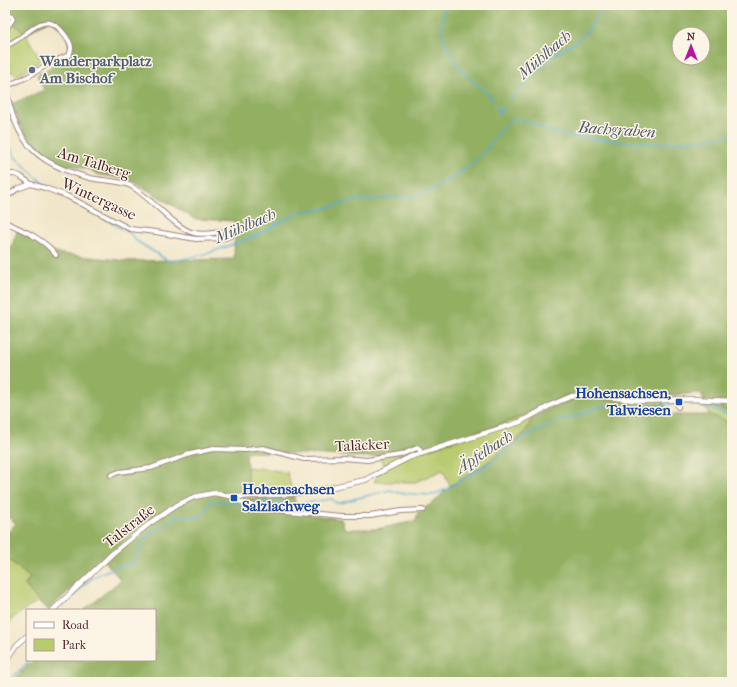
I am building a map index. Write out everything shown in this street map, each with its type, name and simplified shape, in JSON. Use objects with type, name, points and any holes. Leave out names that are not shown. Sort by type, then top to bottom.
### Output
[{"type":"street","points":[[5,16],[11,15],[13,19],[5,30]]},
{"type":"street","points":[[5,46],[14,43],[36,25],[48,22],[64,32],[71,43],[72,49],[69,55],[48,64],[5,87]]},
{"type":"street","name":"Am Talberg","points":[[5,87],[10,109],[20,134],[41,158],[60,168],[90,178],[130,186],[143,194],[180,225],[193,233],[202,234],[222,232],[230,234]]},
{"type":"street","name":"Wintergasse","points":[[5,174],[20,176],[31,184],[67,196],[130,229],[196,239],[230,238],[230,234]]},
{"type":"street","points":[[5,198],[17,189],[31,184]]},
{"type":"street","points":[[5,222],[38,240],[56,255]]},
{"type":"street","points":[[421,454],[520,422],[553,404],[572,396],[590,395],[643,401],[708,399],[732,401]]},
{"type":"street","points":[[676,399],[678,407]]},
{"type":"street","name":"Taläcker","points":[[112,475],[119,472],[151,468],[190,454],[213,448],[246,450],[263,448],[304,459],[343,458],[367,460],[400,455],[418,448],[421,454],[410,457],[365,480],[324,489],[290,494],[235,497]]},
{"type":"street","name":"Talstraße","points":[[54,609],[113,553],[149,524],[178,505],[194,496],[214,493],[235,497]]},
{"type":"street","points":[[235,497],[238,501],[263,509],[342,516],[370,516],[401,511],[423,510]]},
{"type":"street","points":[[5,664],[17,645],[26,637]]},
{"type":"green space","points":[[5,5],[732,5],[732,412],[705,405],[701,393],[621,397],[591,393],[564,396],[513,420],[424,451],[419,446],[371,457],[256,452],[246,453],[249,499],[294,497],[297,513],[341,519],[345,529],[376,529],[416,521],[418,512],[433,503],[450,486],[481,467],[525,433],[532,419],[557,405],[578,397],[664,404],[671,415],[709,415],[730,422],[732,424],[732,682],[12,682],[32,661],[156,661],[156,609],[85,609],[121,580],[103,560],[49,609],[47,609],[25,585],[30,578],[5,556],[5,536],[16,523],[5,515],[5,264],[18,229],[54,253],[127,261],[234,259],[235,221],[195,219],[131,180],[97,174],[90,170],[71,165],[65,166],[43,154],[25,134],[11,104],[44,90],[37,75],[69,56],[70,50],[66,35],[50,20],[26,35],[5,15]]},
{"type":"green space","points":[[5,15],[26,35],[41,60],[17,76],[12,72],[5,72]]},
{"type":"green space","points":[[591,393],[621,397],[664,396],[664,404],[641,403],[532,419],[525,433],[481,467],[450,486],[443,470],[415,482],[374,482],[384,462],[376,457],[378,456],[419,446],[424,451],[513,420],[564,396]]},
{"type":"green space","points":[[705,405],[732,412],[732,424],[709,415]]},
{"type":"green space","points":[[248,467],[287,472],[294,497],[249,499]]},
{"type":"green space","points":[[5,556],[30,578],[25,585],[38,601],[14,617],[5,629],[5,618],[7,616],[5,613]]},
{"type":"waterway","points":[[444,5],[442,27],[447,48],[460,69],[493,100]]},
{"type":"waterway","name":"Mühlbach","points":[[509,100],[553,56],[586,33],[606,5]]},
{"type":"waterway","name":"Mühlbach","points":[[496,106],[499,114]]},
{"type":"waterway","name":"Mühlbach","points":[[499,114],[504,106]]},
{"type":"waterway","name":"Mühlbach","points":[[83,206],[131,234],[135,240],[170,262],[209,253],[231,245],[257,235],[300,212],[323,209],[351,201],[416,196],[439,186],[467,168],[484,152],[504,126],[514,119],[519,119],[546,130],[567,136],[625,142],[664,143],[700,140],[732,135]]},
{"type":"waterway","name":"Mühlbach","points":[[8,143],[16,158],[44,184],[52,189]]},
{"type":"waterway","name":"Äpfelbach","points":[[250,503],[274,501],[296,504],[332,499],[336,503],[341,503],[390,490],[399,493],[433,495],[447,489],[497,459],[521,439],[556,422],[577,416],[601,406],[686,403],[716,410],[732,416]]},
{"type":"waterway","name":"Äpfelbach","points":[[64,606],[93,578],[112,569],[134,563],[138,551],[150,534],[176,516],[200,517],[204,514],[211,501],[215,500],[233,504],[241,504]]},
{"type":"waterway","name":"Äpfelbach","points":[[8,682],[28,661]]},
{"type":"place","name":"Wanderparkplatz Am Bischof","points":[[32,70]]},
{"type":"place","name":"Hohensachsen, Talwiesen","points":[[679,402]]},
{"type":"place","name":"Hohensachsen Salzlachweg","points":[[234,498]]},
{"type":"water label","name":"Bachgraben","points":[[617,129]]}]
